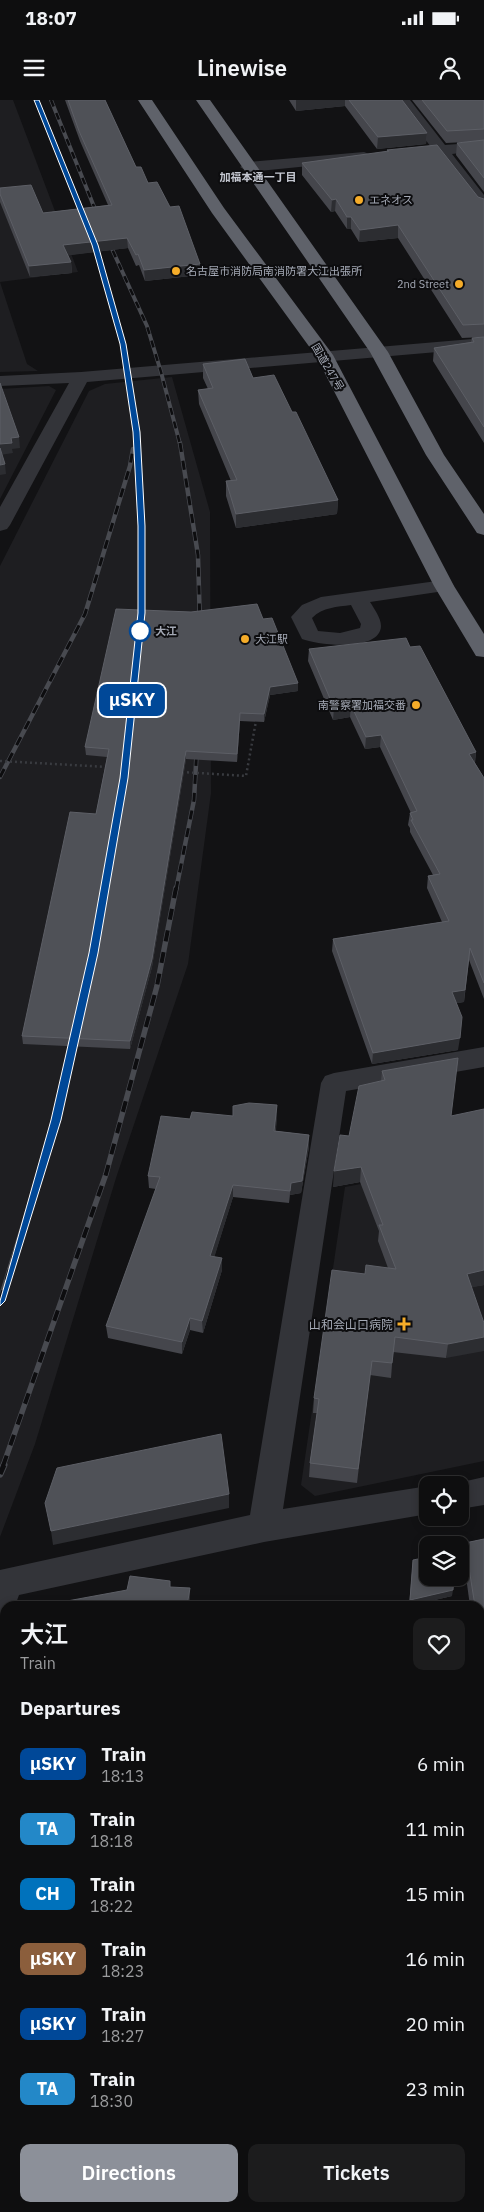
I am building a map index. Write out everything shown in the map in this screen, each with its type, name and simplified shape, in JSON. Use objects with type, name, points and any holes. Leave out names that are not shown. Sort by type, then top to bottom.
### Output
[{"type":"highway","name":"国道247号","points":[[146,100],[218,210],[324,355],[444,586],[484,651]]},
{"type":"highway","points":[[203,100],[379,352],[435,454],[484,529]]},
{"type":"street","points":[[402,100],[484,205]]},
{"type":"street","points":[[248,167],[484,146]]},
{"type":"street","points":[[0,381],[81,377],[484,343]]},
{"type":"street","points":[[0,524],[81,377]]},
{"type":"street","points":[[358,598],[444,586]]},
{"type":"street","points":[[264,1527],[334,1083],[484,1057]]},
{"type":"street","points":[[469,1494],[484,1491]]},
{"type":"street","points":[[0,1601],[7,1582],[264,1527],[419,1501]]},
{"type":"path","points":[[177,772],[246,776],[256,721]]},
{"type":"path","points":[[0,761],[108,768]]},
{"type":"shaded area","points":[[0,100],[13,100],[78,272],[0,282]]},
{"type":"shaded area","points":[[0,282],[27,364],[38,371],[0,372]]},
{"type":"shaded area","points":[[172,377],[210,512],[211,793],[188,964],[116,1178],[35,1444],[0,1537],[0,566],[89,391],[105,384]]},
{"type":"shaded area","points":[[49,386],[56,390],[0,499],[0,389]]},
{"type":"shaded area","name":"山和会山口病院","points":[[435,1170],[484,1174],[484,1461],[315,1496],[301,1485],[345,1187]]},
{"type":"building","points":[[68,100],[105,100],[136,167],[141,167],[148,183],[157,182],[170,207],[179,206],[200,264],[144,270],[138,254],[136,255],[127,238],[63,245],[71,262],[29,266],[0,194],[0,188],[31,185],[43,213],[112,205],[79,131]]},
{"type":"building","points":[[349,100],[402,100],[427,133],[378,137]]},
{"type":"building","points":[[422,100],[484,100],[484,129],[447,131]]},
{"type":"building","points":[[484,140],[484,178],[457,143]]},
{"type":"building","points":[[437,145],[478,197],[484,199],[484,324],[463,325],[398,225],[360,230],[351,217],[347,217],[336,199],[332,200],[302,163],[389,151],[387,150]]},
{"type":"building","points":[[484,337],[484,427],[434,348],[474,342],[472,338]]},
{"type":"building","points":[[245,359],[253,378],[274,375],[292,412],[296,412],[338,500],[236,514],[226,481],[237,480],[198,390],[213,388],[203,364]]},
{"type":"building","points":[[0,383],[19,437],[11,438],[12,443],[0,444]]},
{"type":"building","points":[[0,448],[5,464],[0,465]]},
{"type":"building","points":[[257,604],[263,619],[272,618],[298,683],[270,687],[264,714],[240,713],[237,754],[186,751],[152,959],[130,1041],[22,1036],[70,812],[96,814],[109,749],[85,747],[116,609],[191,612]]},
{"type":"building","points":[[406,638],[410,647],[420,646],[476,752],[469,754],[484,778],[484,983],[470,948],[465,990],[452,992],[462,1017],[460,1038],[373,1053],[333,939],[449,921],[428,876],[440,874],[411,820],[413,820],[410,813],[417,811],[381,735],[366,737],[351,705],[334,708],[309,649]]},
{"type":"building","points":[[458,1058],[451,1116],[484,1109],[484,1270],[467,1274],[484,1323],[484,1337],[448,1344],[395,1337],[392,1363],[372,1361],[358,1469],[310,1463],[319,1399],[314,1398],[332,1270],[365,1274],[366,1265],[396,1269],[379,1225],[383,1225],[361,1167],[334,1171],[340,1135],[349,1136],[359,1086],[385,1080],[382,1071]]},
{"type":"building","points":[[249,1103],[277,1105],[274,1131],[309,1135],[302,1181],[291,1183],[290,1191],[233,1185],[210,1256],[222,1258],[202,1321],[190,1318],[182,1342],[106,1326],[160,1177],[148,1176],[161,1116],[190,1119],[192,1112],[233,1116],[233,1106]]},
{"type":"building","points":[[221,1434],[229,1494],[51,1531],[45,1503],[57,1468]]},
{"type":"building","points":[[484,1539],[484,1601],[474,1601],[469,1568],[469,1542]]},
{"type":"building","points":[[419,1559],[419,1586],[453,1586],[453,1590],[410,1600],[413,1560]]},
{"type":"building","points":[[130,1576],[170,1581],[170,1587],[190,1588],[188,1601],[67,1601],[127,1590]]},
{"type":"railway","points":[[36,100],[85,221]]},
{"type":"railway","points":[[51,100],[99,219]]},
{"type":"railway","points":[[107,238],[147,326],[180,444]]},
{"type":"railway","points":[[92,239],[123,344],[137,444]]},
{"type":"railway","points":[[137,443],[141,526],[140,623]]},
{"type":"railway","points":[[180,443],[198,555],[200,626]]},
{"type":"railway","points":[[0,777],[85,614],[130,466],[133,449]]},
{"type":"railway","points":[[176,890],[194,800],[197,746]]},
{"type":"railway","points":[[3,1466],[106,1174],[157,986],[176,888]]},
{"type":"railway","points":[[0,1301],[56,1120],[76,1033]]},
{"type":"railway","points":[[0,1474],[4,1465]]},
{"type":"train","name":"μSKY","points":[[0,1301],[56,1120],[94,953],[124,778],[142,613],[141,526],[136,432],[123,344],[95,245],[36,100]]},
{"type":"place","name":"エネオス","points":[[359,200]]},
{"type":"place","name":"名古屋市消防局南消防署大江出張所","points":[[176,271]]},
{"type":"place","name":"2nd Street","points":[[459,284]]},
{"type":"place","name":"大江","points":[[140,631]]},
{"type":"place","name":"大江駅","points":[[245,639]]},
{"type":"place","name":"南警察署加福交番","points":[[416,705]]},
{"type":"place","name":"山和会山口病院","points":[[404,1324]]},
{"type":"district","name":"加福本通一丁目","points":[[258,177]]}]
